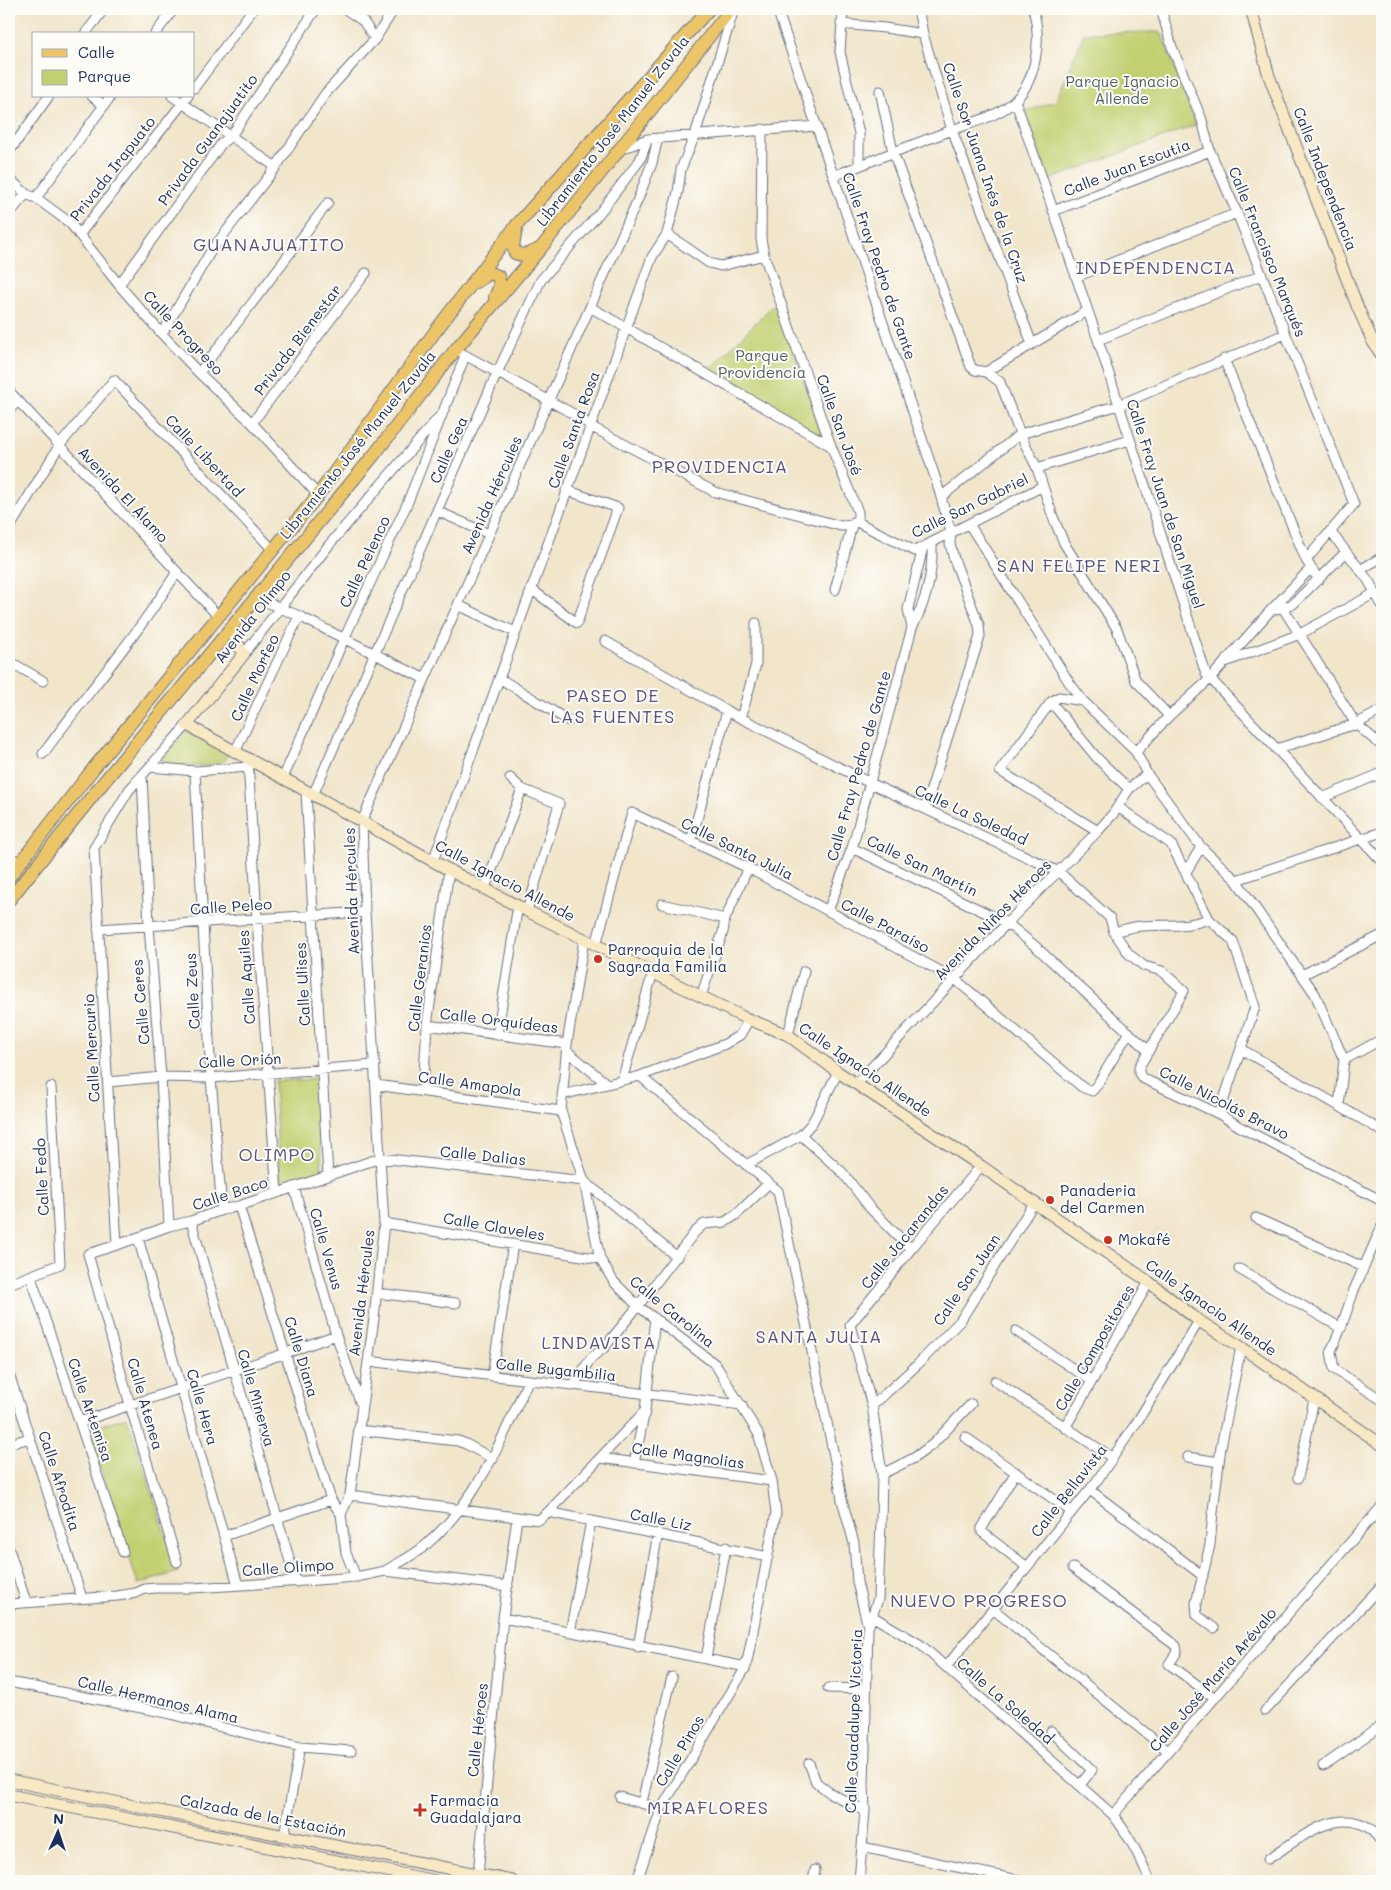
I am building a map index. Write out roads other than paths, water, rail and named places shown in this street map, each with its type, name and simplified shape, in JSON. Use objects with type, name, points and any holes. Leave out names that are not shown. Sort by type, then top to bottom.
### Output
[{"type":"main road","name":"Libramiento José Manuel Zavala","points":[[9,877],[13,859],[93,769],[318,495],[434,333],[516,226],[709,9]]},
{"type":"main road","name":"Libramiento José Manuel Zavala","points":[[9,900],[255,597],[461,353],[493,304],[541,248],[733,9]]},
{"type":"main road","points":[[516,226],[513,247],[516,252],[521,255],[528,254],[541,248]]},
{"type":"main road","points":[[469,288],[484,276],[494,274],[500,280],[500,286],[493,304]]},
{"type":"street","points":[[87,32],[104,9]]},
{"type":"street","points":[[195,87],[253,9]]},
{"type":"street","name":"Privada Guanajuatito","points":[[119,285],[222,143],[231,136],[316,9]]},
{"type":"street","points":[[344,9],[363,21],[375,39]]},
{"type":"street","points":[[162,334],[210,251],[276,167],[325,94],[375,39],[394,9]]},
{"type":"street","name":"Calle Santa Rosa","points":[[433,861],[652,257],[667,234],[678,192],[680,169],[695,135],[733,9]]},
{"type":"street","name":"Calle Fray Pedro de Gante","points":[[777,9],[941,497],[951,532],[950,544],[954,559],[979,625],[980,636],[925,808]]},
{"type":"street","points":[[843,9],[840,52],[860,133],[859,166]]},
{"type":"street","name":"Calle Sor Juana Inés de la Cruz","points":[[918,9],[923,34],[952,130],[1032,344]]},
{"type":"street","points":[[834,176],[986,117],[1010,105],[1025,89],[1033,70],[1036,51],[1036,18],[1033,9]]},
{"type":"street","name":"Calle Francisco Marqués","points":[[1161,9],[1172,47],[1202,120],[1210,151],[1237,213],[1354,504],[1330,531]]},
{"type":"street","name":"Calle Independencia","points":[[1251,9],[1272,86],[1358,308],[1373,342],[1382,356]]},
{"type":"street","points":[[156,32],[172,11]]},
{"type":"street","points":[[841,24],[923,34]]},
{"type":"street","points":[[880,91],[893,152],[971,367],[975,370],[986,372],[1000,382],[1020,434],[1037,468],[1053,517],[1064,543],[1116,629],[1136,681],[1169,716]]},
{"type":"street","points":[[9,152],[48,98]]},
{"type":"street","points":[[94,98],[104,106]]},
{"type":"street","points":[[36,198],[110,98]]},
{"type":"street","points":[[185,100],[231,136],[276,167]]},
{"type":"street","name":"Privada Irapuato","points":[[79,235],[185,100]]},
{"type":"street","name":"Calle Fray Juan de San Miguel","points":[[1015,100],[1098,340],[1206,674],[1382,862]]},
{"type":"street","points":[[618,150],[648,139],[817,126]]},
{"type":"street","name":"Calle San José","points":[[762,129],[761,238],[764,255],[831,446],[858,512],[854,523]]},
{"type":"street","name":"Avenida Hércules","points":[[341,1514],[350,1495],[384,1222],[365,912],[362,821],[590,307],[652,163],[658,138]]},
{"type":"street","name":"Calle Gea","points":[[310,793],[374,655],[541,280],[601,210],[640,160],[648,139]]},
{"type":"street","name":"Calle Juan Escutia","points":[[1053,211],[1210,151]]},
{"type":"street","points":[[9,178],[26,194],[9,214]]},
{"type":"street","name":"Calle Progreso","points":[[26,194],[36,198],[70,224],[119,285],[162,334],[198,373],[252,423],[318,495]]},
{"type":"street","points":[[198,373],[328,203]]},
{"type":"street","points":[[1076,277],[1237,213]]},
{"type":"street","points":[[667,234],[709,264],[721,266],[764,255]]},
{"type":"street","name":"Privada Bienestar","points":[[252,423],[366,273]]},
{"type":"street","points":[[1098,340],[1262,275]]},
{"type":"street","points":[[590,307],[831,446]]},
{"type":"street","points":[[986,372],[1087,311]]},
{"type":"street","points":[[941,497],[1020,434],[1119,404],[1285,334]]},
{"type":"street","name":"Calle San Gabriel","points":[[461,353],[581,418],[590,426],[715,492],[841,526],[854,523],[916,551],[1043,486]]},
{"type":"street","name":"Calle Pelenco","points":[[283,778],[344,639],[407,504],[444,411],[461,353]]},
{"type":"street","points":[[1224,359],[1308,564],[1319,580]]},
{"type":"street","name":"Calle Libertad","points":[[59,446],[114,380],[273,550]]},
{"type":"street","name":"Avenida El Álamo","points":[[9,391],[218,616]]},
{"type":"street","points":[[9,410],[18,401]]},
{"type":"street","name":"Avenida Olimpo","points":[[94,848],[129,790],[187,725],[329,545],[444,411]]},
{"type":"street","points":[[1037,468],[1130,440]]},
{"type":"street","points":[[9,529],[59,446]]},
{"type":"street","points":[[531,589],[577,623],[618,508],[566,490]]},
{"type":"street","points":[[437,511],[489,534]]},
{"type":"street","points":[[835,590],[854,523]]},
{"type":"street","points":[[969,524],[1069,682],[1083,701],[1136,752],[1147,774],[1201,847],[1236,880],[1315,994],[1344,1060],[1339,1106]]},
{"type":"street","points":[[1136,752],[1169,716],[1210,679],[1270,612],[1308,564],[1330,531],[1360,570],[1382,605]]},
{"type":"street","name":"Calle Fray Pedro de Gante","points":[[828,911],[852,848],[912,628],[922,609],[932,566],[932,542]]},
{"type":"street","name":"Calle Fray Pedro de Gante","points":[[912,628],[908,609],[923,547]]},
{"type":"street","points":[[1270,612],[1293,604],[1346,552]]},
{"type":"street","points":[[1360,570],[1382,556]]},
{"type":"street","points":[[43,754],[79,704],[152,612],[177,572]]},
{"type":"street","points":[[1225,662],[1300,634],[1375,593]]},
{"type":"street","points":[[255,597],[300,616],[374,655],[425,679]]},
{"type":"street","points":[[458,605],[515,632]]},
{"type":"street","points":[[1284,608],[1356,724],[1382,746]]},
{"type":"street","name":"Calle Morfeo","points":[[236,752],[300,616]]},
{"type":"street","points":[[741,718],[756,664],[756,624]]},
{"type":"street","points":[[229,629],[244,654]]},
{"type":"street","name":"Calle La Soledad","points":[[605,641],[727,711],[870,783],[1060,872],[1110,918],[1114,932],[1129,954],[1144,966],[1162,972],[1184,991],[1149,1051]]},
{"type":"street","points":[[9,661],[42,680]]},
{"type":"street","points":[[498,678],[570,721]]},
{"type":"street","points":[[1083,701],[1059,697],[1051,702],[1000,771],[1098,831]]},
{"type":"street","points":[[1051,702],[1097,758],[1129,789]]},
{"type":"street","points":[[1276,749],[1356,724],[1382,710]]},
{"type":"street","points":[[691,841],[727,711]]},
{"type":"street","name":"Calle Ignacio Allende","points":[[187,725],[236,752],[248,763],[283,778],[448,870],[584,940],[749,1019],[788,1035],[838,1072],[981,1166],[1149,1282],[1199,1321],[1241,1347],[1382,1445]]},
{"type":"street","points":[[150,768],[195,771],[248,763]]},
{"type":"street","name":"Calle Aquiles","points":[[248,763],[257,919],[277,1193]]},
{"type":"street","name":"Calle Zeus","points":[[195,771],[211,1078],[222,1210]]},
{"type":"street","points":[[1322,798],[1382,773]]},
{"type":"street","name":"Avenida Niños Héroes","points":[[856,1084],[1008,923],[1060,872],[1098,831],[1129,789],[1147,774]]},
{"type":"street","name":"Calle Ceres","points":[[142,775],[149,926],[161,1078],[169,1226]]},
{"type":"street","points":[[497,1034],[522,908],[559,804],[522,789],[510,778]]},
{"type":"street","points":[[485,888],[522,789]]},
{"type":"street","name":"Calle Ulises","points":[[310,793],[313,915],[328,1176]]},
{"type":"street","points":[[1118,806],[1171,844],[1209,919],[1233,942],[1254,1007],[1219,1114]]},
{"type":"street","name":"Calle Santa Julia","points":[[596,945],[632,814],[748,868],[828,911]]},
{"type":"street","points":[[1236,880],[1382,832]]},
{"type":"street","points":[[1186,872],[1201,847]]},
{"type":"street","name":"Calle Mercurio","points":[[94,848],[117,1245]]},
{"type":"street","name":"Calle San Martín","points":[[852,848],[1008,923]]},
{"type":"street","points":[[701,996],[723,932],[725,919],[748,868]]},
{"type":"street","name":"Calle Geranios","points":[[423,1090],[427,1026],[448,870]]},
{"type":"street","points":[[662,904],[725,919]]},
{"type":"street","name":"Calle Paraíso","points":[[828,911],[955,979],[1082,1087],[1092,1090],[1097,1085],[1129,1032]]},
{"type":"street","name":"Calle Peleo","points":[[98,929],[365,912]]},
{"type":"street","points":[[1114,932],[1140,926],[1194,924],[1209,919]]},
{"type":"street","name":"Calle Nicolás Bravo","points":[[1008,923],[1149,1051],[1140,1067],[1139,1073],[1142,1078],[1219,1114],[1242,1128],[1382,1201]]},
{"type":"street","points":[[1302,975],[1381,938]]},
{"type":"street","name":"Calle Carolina","points":[[584,940],[567,1047],[560,1111],[584,1181],[600,1259],[614,1282],[638,1306],[715,1364],[758,1433],[772,1481],[776,1513],[746,1667]]},
{"type":"street","points":[[788,1035],[804,971]]},
{"type":"street","points":[[622,1080],[653,972]]},
{"type":"street","points":[[562,1095],[640,1076],[725,1044],[740,1035],[749,1019]]},
{"type":"street","name":"Calle Orquídeas","points":[[427,1026],[497,1034],[567,1047]]},
{"type":"street","points":[[1344,1060],[1382,1039]]},
{"type":"street","points":[[567,1047],[607,1084]]},
{"type":"street","points":[[1241,1048],[1382,1131]]},
{"type":"street","name":"Calle Orión","points":[[108,1082],[161,1078],[268,1075],[322,1068],[375,1066]]},
{"type":"street","points":[[746,1166],[802,1135],[812,1123],[838,1072]]},
{"type":"street","points":[[640,1076],[778,1191],[842,1500],[854,1543],[857,1582],[868,1628]]},
{"type":"street","name":"Calle Amapola","points":[[376,1085],[423,1090],[560,1111]]},
{"type":"street","name":"Calle Fedo","points":[[31,1277],[60,1264],[51,1087]]},
{"type":"street","points":[[802,1135],[843,1173],[870,1208],[911,1249]]},
{"type":"street","name":"Calle Baco","points":[[88,1254],[169,1226],[239,1206],[380,1158]]},
{"type":"street","name":"Calle Dalias","points":[[380,1158],[584,1181]]},
{"type":"street","name":"Calle Jacarandas","points":[[850,1326],[911,1249],[981,1166]]},
{"type":"street","points":[[584,1181],[677,1257]]},
{"type":"street","points":[[573,1386],[591,1358],[604,1348],[695,1232],[704,1224],[725,1222],[736,1215],[770,1184]]},
{"type":"street","name":"Calle Venus","points":[[294,1187],[336,1335],[361,1404]]},
{"type":"street","name":"Calle San Juan","points":[[872,1406],[918,1364],[960,1321],[1034,1203]]},
{"type":"street","name":"Calle Diana","points":[[239,1206],[331,1500],[341,1514]]},
{"type":"street","points":[[1256,1218],[1363,1267]]},
{"type":"street","name":"Calle Minerva","points":[[191,1221],[233,1371],[296,1582]]},
{"type":"street","name":"Calle Claveles","points":[[384,1222],[600,1259]]},
{"type":"street","points":[[1382,1226],[1363,1267],[1331,1350],[1334,1369],[1382,1400]]},
{"type":"street","name":"Calle Hera","points":[[138,1238],[238,1585]]},
{"type":"street","points":[[492,1376],[513,1244]]},
{"type":"street","points":[[1373,1246],[1382,1250]]},
{"type":"street","name":"Calle Atenea","points":[[88,1254],[130,1405],[177,1562]]},
{"type":"street","points":[[1239,1269],[1341,1328]]},
{"type":"street","points":[[9,1284],[31,1277]]},
{"type":"street","name":"Calle Artemisa","points":[[31,1277],[123,1552]]},
{"type":"street","name":"Calle Compositores","points":[[1065,1428],[1149,1282]]},
{"type":"street","points":[[376,1293],[456,1303]]},
{"type":"street","points":[[634,1463],[645,1411],[655,1318]]},
{"type":"street","name":"Calle Bellavista","points":[[946,1668],[1090,1490],[1137,1422],[1199,1321]]},
{"type":"street","name":"Calle Guadalupe Victoria","points":[[850,1326],[872,1406],[882,1474],[882,1522],[878,1598],[868,1628],[865,1810],[859,1881]]},
{"type":"street","points":[[1016,1331],[1092,1380]]},
{"type":"street","points":[[80,1422],[336,1335]]},
{"type":"street","points":[[1214,1628],[1197,1615],[1195,1610],[1210,1545],[1219,1462],[1241,1347]]},
{"type":"street","name":"Calle Bugambilia","points":[[368,1361],[742,1405]]},
{"type":"street","name":"Calle Afrodita","points":[[9,1374],[82,1598]]},
{"type":"street","points":[[385,1571],[425,1545],[461,1510],[493,1459],[528,1381]]},
{"type":"street","points":[[995,1381],[1113,1458]]},
{"type":"street","points":[[1298,1478],[1314,1399]]},
{"type":"street","points":[[882,1474],[914,1458],[932,1444],[971,1404]]},
{"type":"street","points":[[350,1495],[539,1520],[645,1411]]},
{"type":"street","points":[[358,1430],[458,1441],[493,1459]]},
{"type":"street","points":[[965,1437],[1072,1512]]},
{"type":"street","points":[[9,1444],[30,1438]]},
{"type":"street","points":[[1188,1457],[1219,1462]]},
{"type":"street","name":"Calle Magnolias","points":[[600,1458],[772,1481]]},
{"type":"street","points":[[1016,1472],[982,1528],[982,1532],[1027,1567]]},
{"type":"street","points":[[1090,1490],[1204,1576]]},
{"type":"street","points":[[224,1536],[331,1500]]},
{"type":"street","name":"Calle José María Arévalo","points":[[1113,1814],[1382,1506]]},
{"type":"street","name":"Calle Liz","points":[[548,1512],[768,1557]]},
{"type":"street","points":[[341,1514],[346,1553],[356,1577]]},
{"type":"street","name":"Calle Héroes","points":[[478,1874],[503,1618],[516,1518]]},
{"type":"street","points":[[570,1633],[590,1521]]},
{"type":"street","points":[[638,1647],[658,1533]]},
{"type":"street","points":[[706,1660],[726,1547]]},
{"type":"street","points":[[9,1549],[26,1602]]},
{"type":"street","points":[[1073,1568],[1176,1646],[1177,1652],[1169,1664],[1215,1698]]},
{"type":"street","points":[[385,1571],[508,1586]]},
{"type":"street","name":"Calle Olimpo","points":[[82,1598],[117,1596],[156,1588],[193,1588],[356,1577],[385,1571]]},
{"type":"street","points":[[1265,1711],[1382,1585]]},
{"type":"street","points":[[9,1604],[82,1598]]},
{"type":"street","points":[[993,1608],[1168,1751]]},
{"type":"street","name":"Calle La Soledad","points":[[872,1616],[920,1645],[1113,1814]]},
{"type":"street","points":[[503,1618],[638,1647],[746,1667]]},
{"type":"street","name":"Calle Pinos","points":[[637,1881],[662,1809],[746,1667]]},
{"type":"street","points":[[642,1802],[672,1677]]},
{"type":"street","name":"Calle Hermanos Alama","points":[[9,1682],[162,1712],[300,1747],[351,1752]]},
{"type":"street","points":[[828,1688],[866,1689]]},
{"type":"street","points":[[1322,1766],[1382,1725]]},
{"type":"street","points":[[1051,1731],[1092,1770],[1080,1785]]},
{"type":"street","points":[[284,1836],[300,1747]]},
{"type":"street","points":[[809,1763],[816,1782],[830,1794],[865,1810]]},
{"type":"street","name":"Calzada de la Estación","points":[[9,1780],[512,1881]]},
{"type":"street","name":"Calzada de la Estación","points":[[9,1795],[436,1881]]},
{"type":"street","points":[[620,1797],[662,1809]]},
{"type":"street","points":[[1113,1814],[1137,1851],[1150,1881]]},
{"type":"street","points":[[1268,1858],[1320,1827],[1340,1822],[1353,1821],[1368,1826],[1382,1842]]},
{"type":"street","points":[[862,1847],[1024,1881]]},
{"type":"street","points":[[813,1881],[815,1870]]},
{"type":"place","name":"Parroquia de la Sagrada Familia","points":[[598,959]]},
{"type":"place","name":"Panaderia del Carmen","points":[[1050,1200]]},
{"type":"place","name":"Mokafé","points":[[1108,1240]]},
{"type":"place","name":"Farmacia Guadalajara","points":[[420,1810]]},
{"type":"district","name":"GUANAJUATITO","points":[[269,245]]},
{"type":"district","name":"INDEPENDENCIA","points":[[1156,268]]},
{"type":"district","name":"PROVIDENCIA","points":[[720,467]]},
{"type":"district","name":"SAN FELIPE NERI","points":[[1079,566]]},
{"type":"district","name":"PASEO DE LAS FUENTES","points":[[613,706]]},
{"type":"district","name":"OLIMPO","points":[[277,1155]]},
{"type":"district","name":"SANTA JULIA","points":[[819,1337]]},
{"type":"district","name":"LINDAVISTA","points":[[599,1343]]},
{"type":"district","name":"NUEVO PROGRESO","points":[[979,1601]]},
{"type":"district","name":"MIRAFLORES","points":[[708,1808]]},
{"type":"park label","name":"Parque Ignacio Allende","points":[[1122,90]]},
{"type":"park label","name":"Parque Providencia","points":[[762,364]]}]
